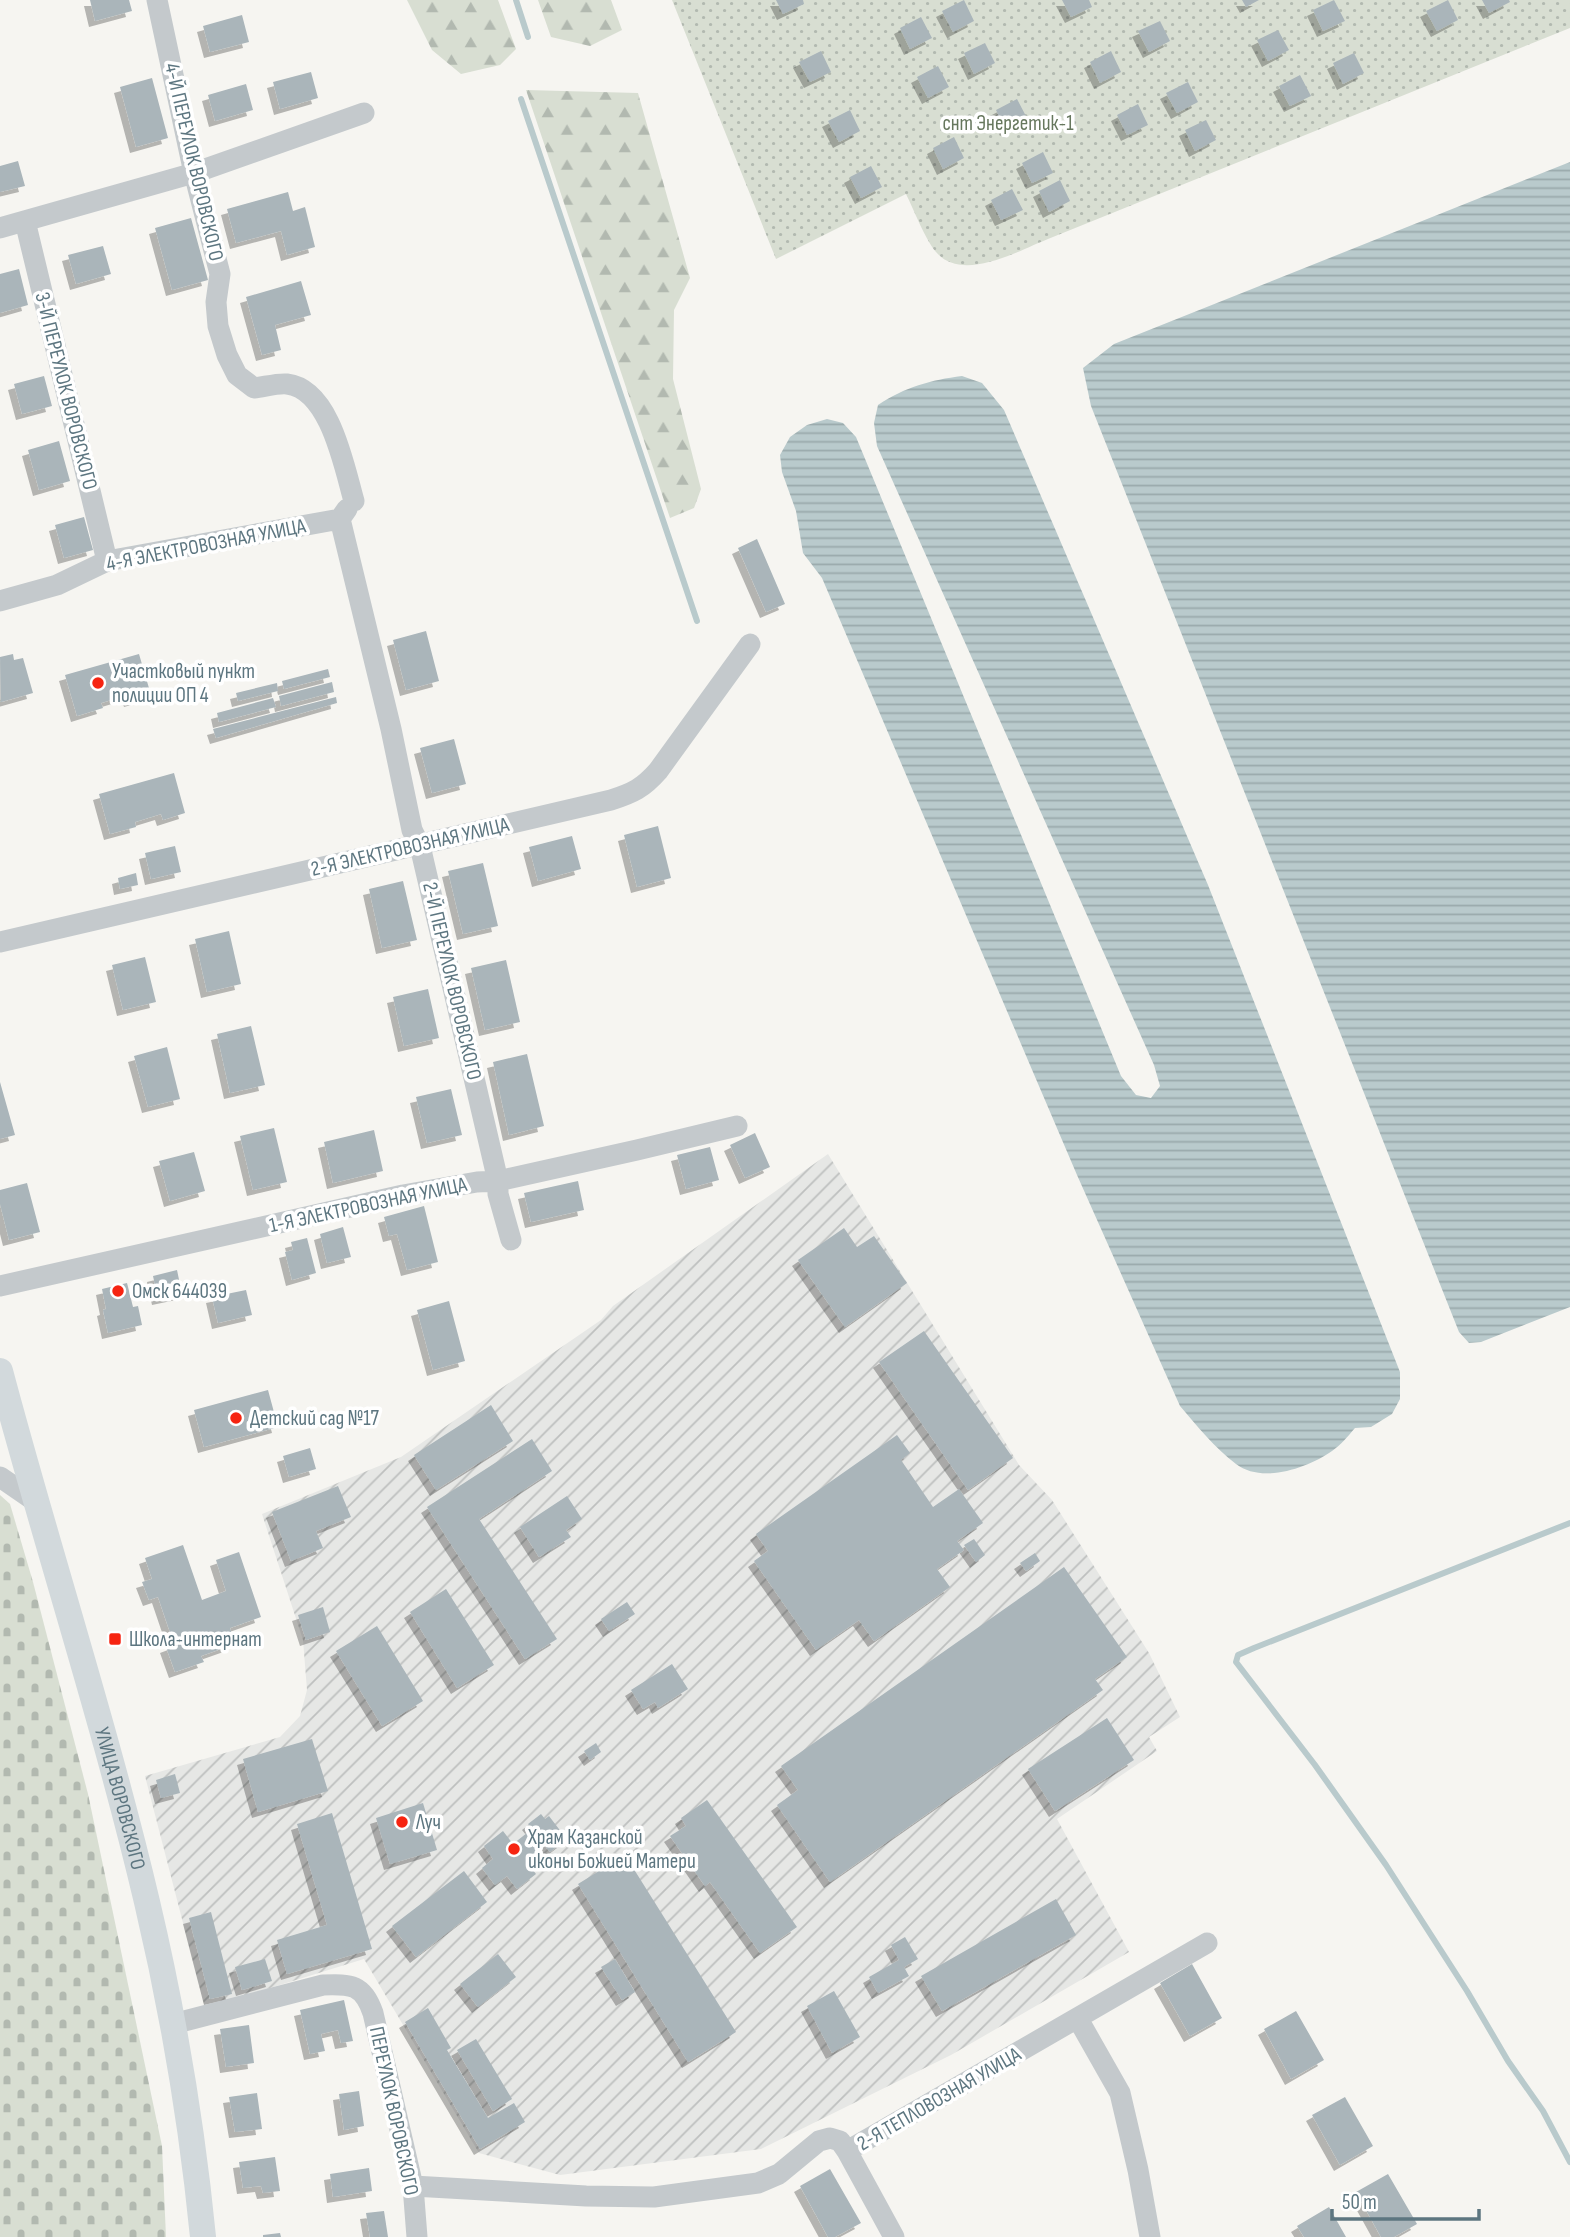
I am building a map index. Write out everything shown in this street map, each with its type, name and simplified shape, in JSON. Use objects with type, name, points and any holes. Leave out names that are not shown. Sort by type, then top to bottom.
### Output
[{"type":"main road","name":"УЛИЦА ВОРОВСКОГО","points":[[0,1371],[9,1439],[35,1501],[131,1838],[173,2024],[198,2186],[203,2237]]},
{"type":"street","name":"4-Й ПЕРЕУЛОК ВОРОВСКОГО","points":[[157,0],[194,173],[220,274],[216,302],[218,326],[237,375],[254,388],[286,384],[306,390],[320,404],[360,498],[340,519]]},
{"type":"street","points":[[0,229],[194,173],[364,113]]},
{"type":"street","name":"3-Й ПЕРЕУЛОК ВОРОВСКОГО","points":[[25,221],[107,561]]},
{"type":"street","name":"4-Я ЭЛЕКТРОВОЗНАЯ УЛИЦА","points":[[0,601],[57,585],[107,561],[340,519]]},
{"type":"street","name":"2-Й ПЕРЕУЛОК ВОРОВСКОГО","points":[[340,519],[391,729],[412,830],[420,846],[498,1181],[498,1194],[511,1240]]},
{"type":"street","name":"2-Я ЭЛЕКТРОВОЗНАЯ УЛИЦА","points":[[0,942],[245,883],[420,846],[632,793],[645,785],[658,771],[750,644]]},
{"type":"street","name":"1-Я ЭЛЕКТРОВОЗНАЯ УЛИЦА","points":[[0,1286],[403,1195],[498,1181],[737,1126]]},
{"type":"street","points":[[0,1477],[35,1501]]},
{"type":"street","name":"2-Я ТЕПЛОВОЗНАЯ УЛИЦА","points":[[413,2186],[586,2196],[654,2197],[758,2183],[779,2174],[820,2141],[830,2138],[840,2141],[847,2151],[1207,1943]]},
{"type":"street","name":"ПЕРЕУЛОК ВОРОВСКОГО","points":[[173,2024],[323,1985],[345,1984],[359,1989],[367,1998],[373,2013],[413,2186],[417,2237]]},
{"type":"street","points":[[1078,2019],[1119,2093],[1138,2170],[1150,2237]]},
{"type":"street","points":[[847,2151],[894,2237]]},
{"type":"shaded area","points":[[1570,162],[1570,1307],[1481,1342],[1469,1343],[1459,1332],[1091,406],[1083,368],[1114,344]]},
{"type":"shaded area","points":[[962,376],[982,383],[1004,410],[1208,885],[1400,1372],[1400,1399],[1392,1414],[1371,1427],[1355,1428],[1332,1451],[1298,1468],[1271,1473],[1247,1470],[1221,1451],[1180,1406],[1077,1175],[822,578],[803,553],[796,511],[782,472],[780,455],[790,437],[807,425],[827,419],[843,423],[856,437],[1121,1076],[1136,1095],[1151,1098],[1160,1086],[1154,1065],[877,446],[874,423],[878,405],[918,385]]},
{"type":"shaded area","points":[[828,1154],[1019,1465],[1052,1500],[1149,1653],[1180,1717],[1149,1737],[1157,1751],[1057,1819],[1129,1952],[951,2055],[761,2149],[560,2175],[479,2153],[364,1959],[205,2008],[145,1776],[280,1737],[300,1716],[307,1690],[303,1640],[262,1514],[401,1457],[601,1320],[613,1306]]},
{"type":"green space","points":[[407,0],[498,0],[516,49],[500,65],[461,74],[432,50]]},
{"type":"green space","points":[[538,0],[611,0],[622,30],[590,46],[551,37]]},
{"type":"green space","name":"снт Энергетик-1","points":[[672,0],[1570,0],[1570,28],[1006,257],[975,265],[960,265],[947,261],[936,252],[906,194],[776,259]]},
{"type":"green space","points":[[526,90],[638,93],[690,278],[674,310],[673,379],[701,489],[694,508],[670,518]]},
{"type":"green space","points":[[0,1495],[10,1504],[33,1582],[88,1794],[162,2146],[166,2237],[0,2237]]},
{"type":"building","points":[[90,0],[129,0],[132,11],[95,21]]},
{"type":"building","points":[[776,0],[803,0],[804,4],[783,14]]},
{"type":"building","points":[[964,0],[974,21],[953,32],[942,11]]},
{"type":"building","points":[[1062,0],[1089,0],[1092,7],[1071,17]]},
{"type":"building","points":[[1242,0],[1259,0],[1246,7]]},
{"type":"building","points":[[1334,0],[1345,21],[1323,31],[1313,10]]},
{"type":"building","points":[[1448,0],[1458,20],[1437,31],[1426,11]]},
{"type":"building","points":[[1482,0],[1509,0],[1510,2],[1489,13]]},
{"type":"building","points":[[242,15],[249,42],[210,52],[203,26]]},
{"type":"building","points":[[921,17],[932,38],[910,49],[900,28]]},
{"type":"building","points":[[1160,21],[1170,41],[1149,52],[1138,31]]},
{"type":"building","points":[[1278,30],[1289,50],[1268,61],[1257,40]]},
{"type":"building","points":[[985,43],[995,63],[974,74],[964,53]]},
{"type":"building","points":[[821,51],[831,72],[810,82],[799,62]]},
{"type":"building","points":[[1111,51],[1121,72],[1100,83],[1090,62]]},
{"type":"building","points":[[1354,53],[1364,73],[1343,84],[1333,63]]},
{"type":"building","points":[[938,66],[949,87],[928,98],[917,77]]},
{"type":"building","points":[[311,72],[318,98],[280,109],[273,82]]},
{"type":"building","points":[[1300,75],[1311,96],[1290,106],[1279,86]]},
{"type":"building","points":[[152,78],[168,138],[136,147],[120,87]]},
{"type":"building","points":[[1188,82],[1198,102],[1177,113],[1166,93]]},
{"type":"building","points":[[246,84],[253,110],[215,121],[208,95]]},
{"type":"building","points":[[1017,99],[1028,120],[1006,130],[996,110]]},
{"type":"building","points":[[1138,104],[1148,125],[1127,135],[1117,115]]},
{"type":"building","points":[[850,110],[860,131],[839,142],[828,121]]},
{"type":"building","points":[[1206,120],[1216,140],[1195,151],[1185,130]]},
{"type":"building","points":[[954,137],[964,158],[943,169],[933,148]]},
{"type":"building","points":[[1043,152],[1053,173],[1032,183],[1022,163]]},
{"type":"building","points":[[18,161],[25,186],[0,192],[0,166]]},
{"type":"building","points":[[871,166],[882,187],[861,198],[850,177]]},
{"type":"building","points":[[1060,180],[1070,201],[1049,212],[1039,191]]},
{"type":"building","points":[[1012,189],[1023,210],[1001,220],[991,200]]},
{"type":"building","points":[[288,192],[293,211],[305,207],[315,247],[287,255],[281,231],[236,243],[227,209]]},
{"type":"building","points":[[191,218],[208,280],[172,290],[155,228]]},
{"type":"building","points":[[103,246],[111,274],[76,284],[68,255]]},
{"type":"building","points":[[19,269],[28,305],[0,313],[0,274]]},
{"type":"building","points":[[301,281],[311,315],[275,325],[281,350],[262,355],[246,297]]},
{"type":"building","points":[[44,376],[52,406],[22,414],[14,384]]},
{"type":"building","points":[[59,441],[70,481],[39,490],[28,450]]},
{"type":"building","points":[[84,517],[93,550],[64,558],[55,525]]},
{"type":"building","points":[[757,539],[785,604],[766,612],[738,548]]},
{"type":"building","points":[[426,631],[439,681],[406,690],[393,640]]},
{"type":"building","points":[[13,654],[14,660],[23,658],[33,693],[1,702],[0,657]]},
{"type":"building","points":[[139,654],[151,695],[130,701],[128,695],[101,703],[103,708],[77,716],[65,675]]},
{"type":"building","points":[[328,669],[330,677],[284,689],[282,681]]},
{"type":"building","points":[[332,682],[334,692],[281,706],[279,696]]},
{"type":"building","points":[[277,683],[278,691],[238,701],[236,693]]},
{"type":"building","points":[[336,697],[337,703],[216,738],[213,729]]},
{"type":"building","points":[[273,698],[276,707],[219,722],[217,713]]},
{"type":"building","points":[[454,739],[466,784],[432,793],[420,748]]},
{"type":"building","points":[[174,773],[185,813],[163,820],[161,814],[135,822],[136,827],[110,834],[99,794]]},
{"type":"building","points":[[658,826],[671,878],[637,887],[624,835]]},
{"type":"building","points":[[572,836],[581,869],[538,881],[529,847]]},
{"type":"building","points":[[175,846],[181,872],[151,879],[145,853]]},
{"type":"building","points":[[483,863],[498,926],[463,934],[448,871]]},
{"type":"building","points":[[136,873],[138,885],[120,889],[118,878]]},
{"type":"building","points":[[403,881],[417,940],[382,948],[369,889]]},
{"type":"building","points":[[229,931],[241,984],[207,992],[195,939]]},
{"type":"building","points":[[145,957],[156,1002],[123,1010],[112,965]]},
{"type":"building","points":[[506,960],[520,1022],[485,1030],[471,968]]},
{"type":"building","points":[[428,989],[439,1038],[404,1046],[393,997]]},
{"type":"building","points":[[251,1026],[265,1085],[230,1093],[217,1034]]},
{"type":"building","points":[[167,1047],[180,1099],[148,1107],[134,1056]]},
{"type":"building","points":[[527,1054],[544,1126],[509,1135],[493,1062]]},
{"type":"building","points":[[0,1082],[15,1135],[0,1139]]},
{"type":"building","points":[[451,1089],[462,1135],[427,1143],[416,1097]]},
{"type":"building","points":[[274,1128],[287,1182],[253,1190],[240,1136]]},
{"type":"building","points":[[374,1130],[383,1171],[333,1183],[324,1142]]},
{"type":"building","points":[[755,1133],[770,1167],[745,1178],[730,1145]]},
{"type":"building","points":[[710,1147],[719,1180],[686,1189],[677,1155]]},
{"type":"building","points":[[194,1152],[205,1191],[170,1201],[159,1161]]},
{"type":"building","points":[[578,1181],[584,1210],[531,1222],[524,1193]]},
{"type":"building","points":[[27,1183],[40,1232],[9,1240],[0,1204],[0,1190]]},
{"type":"building","points":[[424,1206],[438,1262],[407,1270],[397,1234],[389,1236],[384,1217]]},
{"type":"building","points":[[343,1227],[351,1257],[327,1263],[320,1234]]},
{"type":"building","points":[[844,1228],[857,1247],[874,1236],[907,1283],[845,1327],[798,1260]]},
{"type":"building","points":[[307,1238],[316,1273],[292,1280],[285,1252],[293,1250],[291,1242]]},
{"type":"building","points":[[177,1270],[182,1294],[158,1299],[153,1276]]},
{"type":"building","points":[[127,1283],[133,1307],[138,1306],[142,1325],[108,1333],[102,1289]]},
{"type":"building","points":[[246,1290],[252,1315],[218,1323],[212,1297]]},
{"type":"building","points":[[449,1301],[465,1361],[433,1370],[417,1310]]},
{"type":"building","points":[[924,1331],[1013,1458],[968,1490],[879,1362]]},
{"type":"building","name":"Детский сад №17","points":[[268,1390],[278,1427],[204,1447],[194,1410]]},
{"type":"building","points":[[491,1405],[513,1441],[436,1490],[414,1455]]},
{"type":"building","points":[[897,1435],[910,1453],[901,1460],[933,1507],[959,1489],[983,1523],[957,1541],[964,1550],[937,1569],[950,1587],[874,1641],[859,1620],[816,1650],[754,1561],[768,1551],[756,1534]]},
{"type":"building","points":[[532,1439],[552,1471],[479,1519],[557,1639],[525,1659],[427,1507]]},
{"type":"building","points":[[310,1448],[316,1469],[289,1477],[283,1456]]},
{"type":"building","points":[[338,1486],[351,1517],[316,1531],[323,1548],[291,1561],[272,1512]]},
{"type":"building","points":[[567,1496],[582,1519],[566,1530],[571,1537],[539,1557],[520,1527]]},
{"type":"building","points":[[974,1539],[985,1555],[976,1562],[964,1545]]},
{"type":"building","points":[[183,1545],[202,1600],[226,1591],[216,1560],[239,1552],[261,1617],[230,1628],[235,1644],[201,1656],[204,1662],[175,1672],[166,1647],[174,1644],[158,1597],[149,1600],[142,1582],[152,1579],[145,1558]]},
{"type":"building","points":[[1035,1553],[1040,1561],[1026,1571],[1020,1563]]},
{"type":"building","points":[[1064,1567],[1127,1657],[1095,1679],[1103,1690],[830,1882],[777,1805],[798,1790],[781,1766]]},
{"type":"building","points":[[446,1589],[494,1665],[457,1688],[410,1612]]},
{"type":"building","points":[[627,1602],[635,1614],[609,1631],[601,1619]]},
{"type":"building","points":[[323,1607],[330,1632],[306,1640],[298,1615]]},
{"type":"building","points":[[377,1626],[423,1701],[382,1726],[336,1651]]},
{"type":"building","points":[[672,1664],[688,1689],[658,1708],[655,1702],[643,1709],[631,1690]]},
{"type":"building","points":[[1107,1718],[1134,1760],[1055,1811],[1028,1769]]},
{"type":"building","points":[[312,1739],[328,1791],[258,1812],[243,1759]]},
{"type":"building","points":[[596,1743],[601,1752],[590,1760],[584,1751]]},
{"type":"building","points":[[175,1774],[180,1793],[161,1798],[156,1780]]},
{"type":"building","points":[[707,1800],[797,1927],[760,1953],[710,1882],[705,1886],[670,1836],[686,1826],[681,1818]]},
{"type":"building","points":[[423,1803],[437,1850],[390,1864],[376,1818]]},
{"type":"building","points":[[332,1813],[372,1949],[287,1974],[277,1940],[327,1925],[297,1824]]},
{"type":"building","name":"Храм Казанской иконы Божией Матери","points":[[541,1814],[545,1819],[549,1816],[562,1833],[558,1836],[563,1842],[550,1852],[545,1846],[526,1861],[536,1874],[517,1889],[507,1876],[495,1885],[482,1868],[493,1859],[484,1846],[503,1831],[513,1844],[532,1829],[528,1824]]},
{"type":"building","points":[[625,1855],[736,2032],[688,2062],[578,1884]]},
{"type":"building","points":[[464,1871],[487,1902],[416,1957],[392,1926]]},
{"type":"building","points":[[1056,1899],[1076,1935],[942,2011],[921,1976]]},
{"type":"building","points":[[211,1912],[232,1994],[210,1999],[189,1918]]},
{"type":"building","points":[[905,1937],[918,1959],[904,1967],[909,1976],[878,1993],[869,1977],[899,1960],[891,1945]]},
{"type":"building","points":[[498,1954],[516,1977],[478,2007],[460,1984]]},
{"type":"building","points":[[265,1959],[272,1981],[242,1990],[235,1967]]},
{"type":"building","points":[[615,1959],[635,1992],[622,2000],[601,1967]]},
{"type":"building","points":[[1192,1964],[1222,2018],[1190,2036],[1160,1983]]},
{"type":"building","points":[[834,1991],[860,2037],[832,2053],[807,2006]]},
{"type":"building","points":[[344,2000],[353,2041],[341,2043],[338,2030],[321,2034],[325,2051],[310,2054],[300,2010]]},
{"type":"building","points":[[428,2008],[451,2048],[447,2050],[488,2118],[514,2103],[525,2122],[480,2149],[405,2022]]},
{"type":"building","points":[[1296,2011],[1324,2060],[1291,2079],[1264,2029]]},
{"type":"building","points":[[249,2025],[254,2063],[226,2067],[220,2029]]},
{"type":"building","points":[[476,2039],[512,2099],[493,2111],[457,2050]]},
{"type":"building","points":[[359,2091],[364,2126],[344,2130],[339,2094]]},
{"type":"building","points":[[257,2093],[262,2129],[235,2132],[229,2097]]},
{"type":"building","points":[[1345,2097],[1373,2146],[1340,2165],[1312,2115]]},
{"type":"building","points":[[275,2157],[280,2191],[263,2193],[261,2186],[243,2188],[239,2162]]},
{"type":"building","points":[[369,2168],[372,2191],[333,2197],[330,2174]]},
{"type":"building","points":[[830,2169],[861,2223],[835,2237],[828,2237],[800,2186]]},
{"type":"building","points":[[1388,2174],[1417,2224],[1394,2237],[1381,2237],[1356,2192]]},
{"type":"building","points":[[1329,2207],[1346,2237],[1304,2237],[1297,2226]]},
{"type":"building","points":[[384,2211],[388,2237],[370,2237],[366,2213]]},
{"type":"building","points":[[280,2233],[281,2237],[263,2237],[263,2235]]},
{"type":"waterway","points":[[516,0],[528,37]]},
{"type":"waterway","points":[[521,99],[697,621]]},
{"type":"waterway","points":[[1570,1523],[1254,1648],[1238,1655],[1236,1662],[1315,1765],[1386,1865],[1467,1991],[1508,2061],[1543,2111],[1570,2162]]},
{"type":"place","name":"Участковый пункт полиции ОП 4","points":[[98,683]]},
{"type":"place","name":"Омск 644039","points":[[118,1291]]},
{"type":"place","name":"Детский сад №17","points":[[236,1418]]},
{"type":"place","name":"Школа-интернат","points":[[115,1639]]},
{"type":"place","name":"Луч","points":[[402,1822]]},
{"type":"place","name":"Храм Казанской иконы Божией Матери","points":[[514,1849]]}]
